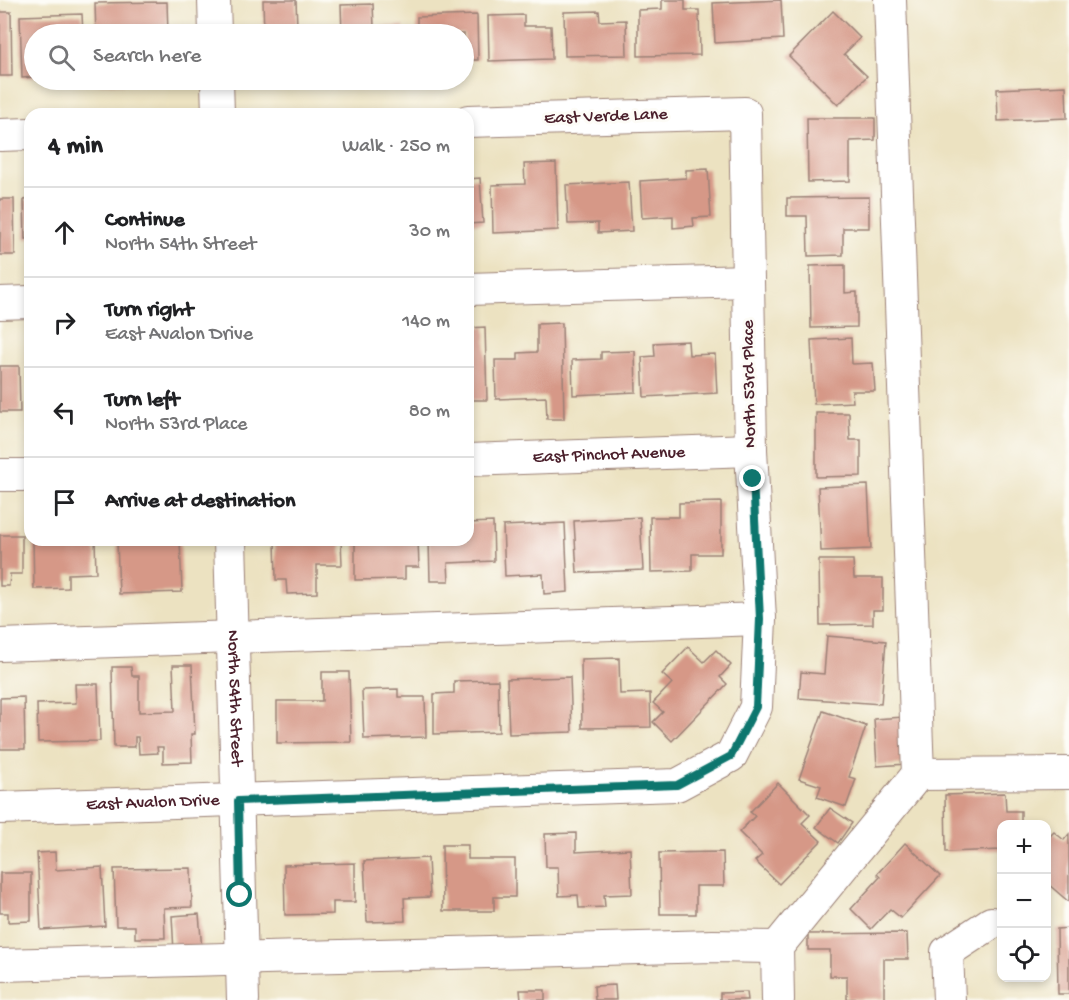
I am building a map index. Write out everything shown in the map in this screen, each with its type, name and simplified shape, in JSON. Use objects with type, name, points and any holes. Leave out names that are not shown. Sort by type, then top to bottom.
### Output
[{"type":"street","points":[[214,0],[215,24]]},
{"type":"street","points":[[778,1000],[777,947],[918,774],[890,0]]},
{"type":"street","points":[[217,90],[218,108]]},
{"type":"street","name":"East Verde Lane","points":[[474,121],[745,113]]},
{"type":"street","name":"North 53rd Place","points":[[731,756],[756,707],[760,619],[751,450],[745,113]]},
{"type":"street","points":[[0,135],[24,134]]},
{"type":"street","points":[[474,289],[748,281]]},
{"type":"street","points":[[0,303],[24,302]]},
{"type":"street","name":"East Pinchot Avenue","points":[[474,460],[751,450]]},
{"type":"street","points":[[0,476],[24,475]]},
{"type":"street","name":"North 54th Street","points":[[230,546],[243,1000]]},
{"type":"street","points":[[0,645],[232,639],[760,619]]},
{"type":"street","name":"East Avalon Drive","points":[[0,808],[677,785],[731,756]]},
{"type":"street","points":[[918,774],[1069,773]]},
{"type":"street","points":[[949,1000],[947,952],[991,923]]},
{"type":"street","points":[[0,964],[777,947]]},
{"type":"building","points":[[263,0],[296,0],[297,24],[264,24]]},
{"type":"building","points":[[662,0],[685,0],[685,10],[699,10],[700,55],[638,56],[638,10],[662,9]]},
{"type":"building","points":[[781,0],[783,39],[715,43],[713,3]]},
{"type":"building","points":[[167,2],[168,24],[96,24],[95,3]]},
{"type":"building","points":[[373,4],[374,24],[342,24],[341,5]]},
{"type":"building","points":[[599,11],[600,21],[626,20],[627,55],[565,56],[564,12]]},
{"type":"building","points":[[833,11],[860,38],[844,54],[867,76],[838,105],[789,56]]},
{"type":"building","points":[[0,12],[11,12],[12,76],[0,76]]},
{"type":"building","points":[[82,14],[82,24],[24,24],[24,78],[22,78],[20,16]]},
{"type":"building","points":[[477,15],[478,60],[474,60],[474,24],[417,24],[417,17]]},
{"type":"building","points":[[524,15],[524,26],[551,26],[552,59],[489,61],[488,16]]},
{"type":"building","points":[[1066,86],[1067,118],[998,121],[997,89]]},
{"type":"building","points":[[807,118],[875,118],[875,140],[850,141],[850,181],[808,182]]},
{"type":"building","points":[[556,163],[558,230],[493,233],[492,185],[525,184],[524,164]]},
{"type":"building","points":[[708,169],[711,217],[693,218],[694,226],[673,228],[673,216],[642,218],[640,181],[686,178],[686,170]]},
{"type":"building","points":[[474,178],[480,178],[483,223],[474,224]]},
{"type":"building","points":[[629,182],[632,231],[598,233],[598,223],[568,224],[566,185]]},
{"type":"building","points":[[869,197],[869,228],[843,228],[843,255],[808,256],[807,216],[787,216],[787,198]]},
{"type":"building","points":[[0,199],[14,199],[15,255],[0,255]]},
{"type":"building","points":[[845,265],[845,293],[857,292],[857,327],[811,328],[810,266]]},
{"type":"building","points":[[562,323],[564,419],[547,419],[546,397],[496,399],[495,360],[518,360],[518,353],[537,352],[537,324]]},
{"type":"building","points":[[485,327],[487,400],[474,400],[474,328]]},
{"type":"building","points":[[851,338],[852,364],[873,363],[875,391],[852,391],[853,402],[814,404],[811,340]]},
{"type":"building","points":[[688,341],[689,355],[715,354],[717,393],[644,397],[642,357],[655,356],[654,343]]},
{"type":"building","points":[[635,351],[636,392],[573,395],[572,360],[601,359],[601,352]]},
{"type":"building","points":[[0,366],[19,366],[20,412],[0,412]]},
{"type":"building","points":[[816,413],[849,413],[850,440],[861,440],[861,476],[816,477]]},
{"type":"building","points":[[868,485],[871,549],[821,551],[818,487]]},
{"type":"building","points":[[721,502],[721,554],[692,554],[692,571],[651,572],[650,517],[679,517],[679,503]]},
{"type":"building","points":[[640,517],[643,570],[577,573],[574,521]]},
{"type":"building","points":[[493,522],[494,561],[448,563],[449,581],[430,581],[429,546],[474,546],[474,523]]},
{"type":"building","points":[[565,523],[568,592],[544,594],[543,574],[505,576],[503,526]]},
{"type":"building","points":[[0,535],[22,535],[22,574],[10,574],[9,586],[0,586]]},
{"type":"building","points":[[33,546],[95,546],[96,573],[68,574],[68,588],[34,589]]},
{"type":"building","points":[[117,546],[180,546],[182,592],[119,594]]},
{"type":"building","points":[[275,546],[341,546],[342,565],[317,565],[317,593],[287,594],[286,580],[276,580]]},
{"type":"building","points":[[355,546],[418,546],[419,567],[405,567],[405,579],[355,580]]},
{"type":"building","points":[[819,560],[853,560],[854,578],[883,578],[883,610],[873,610],[873,624],[820,625]]},
{"type":"building","points":[[827,636],[886,641],[881,704],[799,698],[801,672],[824,674]]},
{"type":"building","points":[[688,647],[704,662],[716,650],[731,665],[720,677],[727,684],[672,741],[653,722],[663,712],[653,703],[672,683],[662,674]]},
{"type":"building","points":[[619,658],[620,694],[650,693],[651,727],[582,728],[581,659]]},
{"type":"building","points":[[173,665],[192,665],[195,734],[191,734],[192,762],[163,763],[163,747],[157,747],[158,753],[139,754],[138,737],[135,737],[135,747],[114,747],[112,667],[131,667],[132,676],[139,676],[139,712],[175,711]]},
{"type":"building","points":[[322,672],[349,672],[351,742],[277,743],[277,701],[322,701]]},
{"type":"building","points":[[570,677],[572,732],[509,734],[507,679]]},
{"type":"building","points":[[498,680],[499,732],[434,734],[434,694],[454,693],[454,681]]},
{"type":"building","points":[[75,684],[98,684],[100,741],[38,742],[37,704],[76,703]]},
{"type":"building","points":[[398,689],[398,697],[425,697],[426,737],[364,739],[362,690]]},
{"type":"building","points":[[24,697],[25,749],[0,749],[0,698]]},
{"type":"building","points":[[823,711],[866,726],[849,777],[856,779],[846,807],[817,797],[821,786],[799,779]]},
{"type":"building","points":[[904,717],[907,764],[877,766],[874,719]]},
{"type":"building","points":[[778,783],[810,815],[802,823],[821,841],[779,884],[755,861],[762,855],[739,832],[755,816],[750,812]]},
{"type":"building","points":[[1005,793],[1006,811],[1021,811],[1021,820],[997,820],[997,850],[946,852],[945,795]]},
{"type":"building","points":[[830,808],[852,823],[838,843],[816,827]]},
{"type":"building","points":[[1054,832],[1064,840],[1069,834],[1069,902],[1051,887],[1051,835]]},
{"type":"building","points":[[576,833],[576,852],[630,849],[632,894],[604,895],[605,907],[579,908],[578,895],[559,896],[558,867],[546,867],[545,834]]},
{"type":"building","points":[[905,843],[940,876],[901,918],[890,909],[871,929],[851,909],[880,877],[877,874]]},
{"type":"building","points":[[442,845],[468,845],[468,859],[515,859],[515,897],[494,897],[494,911],[443,911]]},
{"type":"building","points":[[55,852],[56,870],[102,867],[105,926],[41,930],[37,853]]},
{"type":"building","points":[[723,852],[724,886],[696,886],[696,914],[660,914],[659,853]]},
{"type":"building","points":[[428,858],[430,897],[404,898],[405,921],[367,922],[364,861]]},
{"type":"building","points":[[355,863],[355,902],[333,902],[333,914],[285,915],[284,865]]},
{"type":"building","points":[[191,868],[192,907],[164,908],[165,938],[135,938],[135,926],[116,926],[114,869]]},
{"type":"building","points":[[0,873],[31,873],[31,921],[8,922],[8,913],[0,913]]},
{"type":"building","points":[[199,914],[202,950],[174,952],[172,916]]},
{"type":"building","points":[[1069,928],[1069,994],[1058,994],[1057,929]]},
{"type":"building","points":[[907,933],[908,959],[884,959],[884,998],[847,999],[847,976],[830,976],[830,950],[808,950],[808,934]]},
{"type":"building","points":[[615,985],[616,1000],[595,1000],[594,986]]},
{"type":"building","points":[[520,990],[545,990],[545,1000],[521,1000]]},
{"type":"building","points":[[747,992],[748,1000],[720,1000],[720,993]]},
{"type":"route","points":[[240,895],[238,801],[677,785],[731,756],[756,707],[760,619],[753,479]]}]
